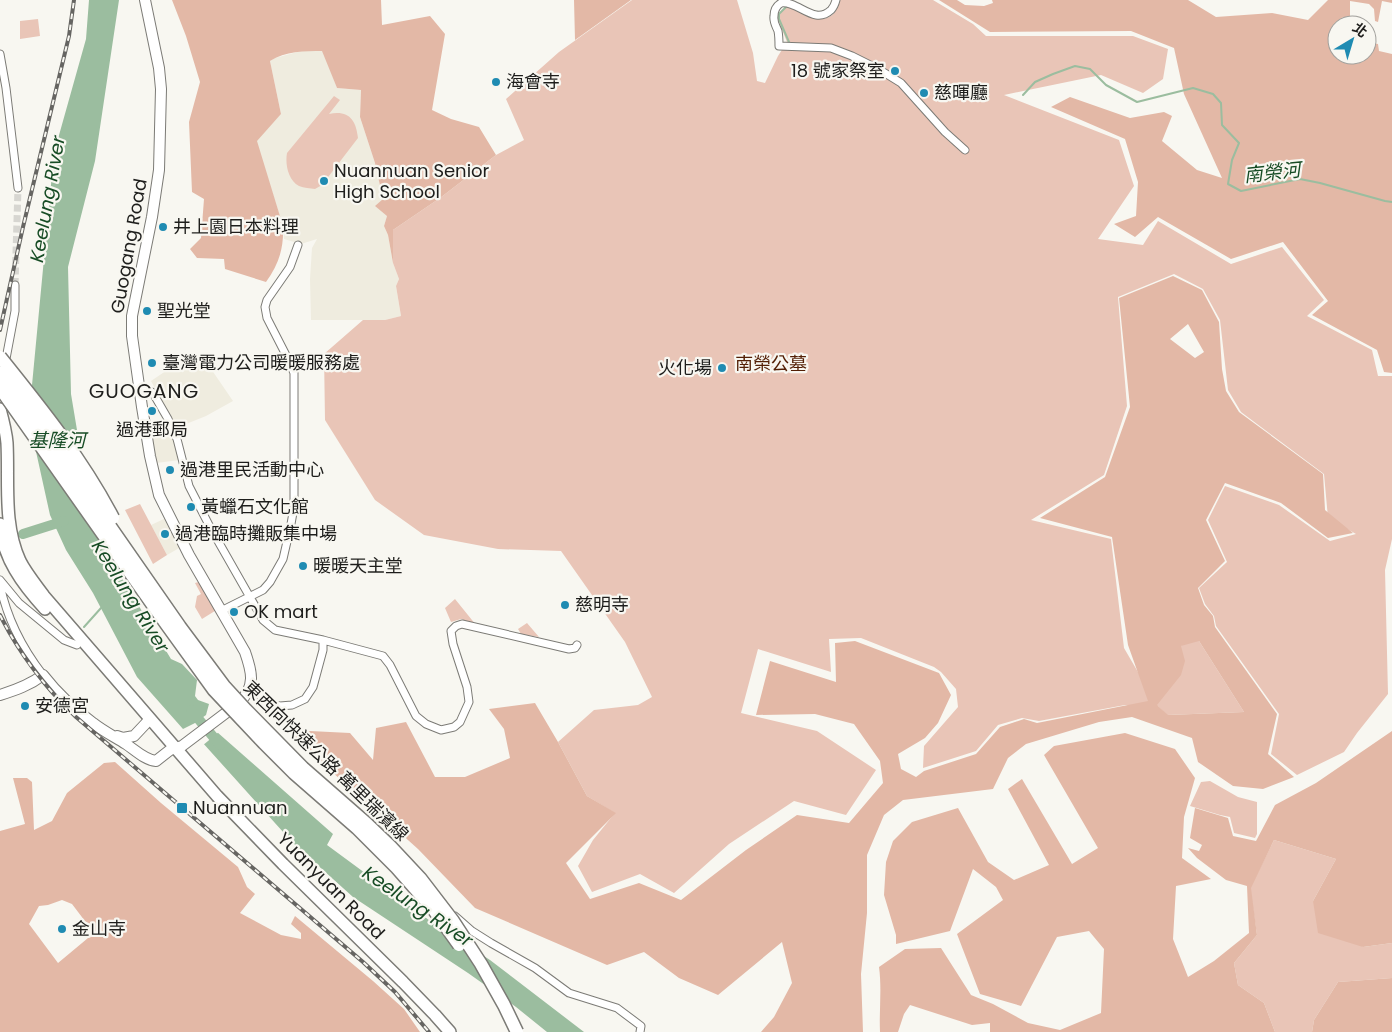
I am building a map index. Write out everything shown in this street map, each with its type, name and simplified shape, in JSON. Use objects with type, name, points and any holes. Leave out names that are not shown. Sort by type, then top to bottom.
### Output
[{"type":"highway","points":[[0,357],[82,466],[103,499],[116,525]]},
{"type":"highway","name":"東西向快速公路 萬里瑞濱線","points":[[0,373],[22,400],[180,627],[224,686],[303,768],[367,824],[420,878],[453,921],[481,964],[517,1032]]},
{"type":"highway","name":"東西向快速公路 萬里瑞濱線","points":[[0,387],[214,690],[294,773],[357,828],[416,888],[439,917],[472,965],[508,1032]]},
{"type":"main road","points":[[0,409],[7,443],[7,510],[13,541],[25,569],[67,629]]},
{"type":"main road","points":[[0,524],[14,570],[36,600],[67,629]]},
{"type":"main road","name":"Yuanyuan Road","points":[[67,629],[77,645],[176,748],[219,807],[450,1032]]},
{"type":"main road","name":"Yuanyuan Road","points":[[67,629],[148,721]]},
{"type":"main road","name":"Yuanyuan Road","points":[[433,1016],[442,1032]]},
{"type":"street","name":"Guogang Road","points":[[145,0],[159,68],[161,89],[159,170],[152,217],[132,316],[132,336],[139,386],[150,456],[159,495],[189,555],[245,652],[252,682],[250,688]]},
{"type":"street","points":[[836,0],[833,8],[827,13],[820,14],[812,13],[794,2],[789,1],[779,5],[775,9],[773,19],[779,33],[779,46],[831,48],[880,70],[900,83],[945,132],[965,150]]},
{"type":"street","points":[[0,54],[18,188]]},
{"type":"street","points":[[221,611],[263,590],[270,582],[283,559],[291,524],[294,507],[294,373],[288,357],[269,322],[265,307],[267,300],[290,267],[298,245]]},
{"type":"street","points":[[0,387],[15,311],[16,285]]},
{"type":"street","points":[[139,386],[153,392],[168,418],[177,438],[189,486],[263,620],[275,630],[324,640],[383,656],[390,665],[416,716],[426,724],[441,730],[454,727],[460,722],[468,702],[466,687],[453,644],[451,631],[456,626],[462,624],[569,649],[575,648],[577,645]]},
{"type":"street","name":"Yuanyuan Road","points":[[0,580],[19,603],[64,640],[77,645]]},
{"type":"street","points":[[0,585],[9,617],[30,658],[54,688],[79,713],[95,725],[153,761],[176,748],[234,707],[246,697],[250,688],[272,704],[280,706],[292,705],[306,699],[313,687],[324,640]]},
{"type":"street","points":[[0,695],[31,684],[43,675]]},
{"type":"street","points":[[234,707],[472,931],[535,968],[569,994],[617,1008],[641,1029],[649,1032]]},
{"type":"street","points":[[111,734],[123,738],[134,736],[148,721]]},
{"type":"shaded area","points":[[172,0],[381,0],[382,25],[430,16],[445,34],[432,110],[451,119],[479,127],[496,155],[440,198],[393,230],[393,263],[388,235],[384,226],[387,216],[375,206],[383,199],[375,163],[360,117],[361,90],[337,88],[322,51],[282,55],[270,61],[281,114],[257,141],[283,226],[283,242],[277,262],[266,282],[225,269],[224,259],[197,258],[190,249],[201,238],[204,199],[192,192],[189,122],[200,82],[186,36]]},
{"type":"shaded area","points":[[574,0],[631,0],[575,40]]},
{"type":"shaded area","points":[[939,0],[957,0],[965,5],[984,6],[993,3],[992,0],[1188,0],[1216,17],[1272,13],[1308,20],[1328,0],[1392,0],[1392,3],[1382,1],[1378,22],[1374,9],[1369,4],[1350,1],[1350,15],[1327,15],[1327,65],[1377,65],[1377,44],[1379,51],[1392,54],[1392,373],[1384,372],[1377,350],[1312,315],[1328,301],[1283,242],[1231,259],[1158,217],[1135,237],[1114,224],[1136,216],[1138,182],[1125,139],[1051,107],[1070,97],[1130,118],[1164,112],[1172,116],[1162,141],[1197,170],[1222,178],[1184,94],[1174,48],[1131,31],[990,32]]},
{"type":"shaded area","name":"Nuannuan Senior High School","points":[[301,51],[323,51],[337,88],[361,90],[360,117],[375,163],[387,216],[384,226],[399,279],[396,286],[401,316],[385,320],[311,320],[310,279],[312,248],[317,239],[301,244],[284,239],[283,226],[256,141],[281,114],[270,61]]},
{"type":"shaded area","points":[[1173,276],[1202,290],[1219,322],[1222,369],[1226,391],[1239,412],[1323,474],[1325,510],[1353,533],[1328,538],[1281,503],[1225,483],[1206,520],[1225,561],[1198,588],[1204,605],[1213,616],[1215,627],[1277,714],[1268,754],[1294,777],[1263,789],[1233,786],[1198,762],[1192,738],[1132,717],[1099,722],[1026,744],[1008,758],[993,789],[903,800],[884,815],[867,855],[867,913],[861,974],[863,1032],[761,1032],[774,1017],[792,983],[782,942],[718,995],[679,978],[644,952],[607,965],[475,908],[418,849],[293,737],[310,731],[350,733],[373,760],[376,728],[406,722],[435,777],[465,777],[510,758],[504,729],[489,709],[535,703],[587,796],[616,813],[566,863],[590,899],[639,883],[681,900],[746,850],[797,815],[849,823],[883,783],[880,761],[854,724],[815,714],[756,715],[770,661],[836,682],[835,643],[855,641],[939,673],[951,695],[938,723],[925,738],[898,754],[901,769],[916,777],[924,771],[976,754],[1000,727],[1024,719],[1037,723],[1148,701],[1128,645],[1112,537],[1040,518],[1105,477],[1130,407],[1119,298]],"holes":[[[1188,324],[1204,352],[1195,358],[1170,339]],[[1199,641],[1244,712],[1168,715],[1157,705],[1181,675],[1185,661],[1181,646]]]},
{"type":"shaded area","points":[[182,360],[207,363],[233,401],[206,416],[176,428],[151,381]]},
{"type":"shaded area","points":[[167,426],[177,447],[180,460],[156,463],[150,432]]},
{"type":"shaded area","name":"過港臨時攤販集中場","points":[[166,518],[181,547],[167,555],[151,525]]},
{"type":"shaded area","points":[[1392,731],[1392,943],[1363,947],[1318,933],[1313,901],[1336,859],[1274,840],[1251,888],[1257,935],[1234,963],[1238,985],[1264,1003],[1275,1032],[990,1032],[990,1023],[972,1025],[910,1005],[904,1014],[898,1032],[880,1032],[879,967],[905,949],[941,948],[971,995],[993,1004],[1028,1023],[1060,1030],[1101,1013],[1104,949],[1089,931],[1057,937],[1021,1006],[980,994],[957,934],[1003,900],[996,887],[973,869],[950,931],[896,944],[896,935],[884,895],[886,862],[893,841],[912,822],[958,808],[988,862],[1014,880],[1049,865],[1008,789],[1022,779],[1072,864],[1098,848],[1044,755],[1054,746],[1125,733],[1175,749],[1195,778],[1184,817],[1182,858],[1211,879],[1176,886],[1173,939],[1188,977],[1214,961],[1249,933],[1247,886],[1226,880],[1197,858],[1188,848],[1199,851],[1202,845],[1190,838],[1195,808],[1228,818],[1233,836],[1256,841],[1275,805],[1316,783]]},
{"type":"shaded area","points":[[115,762],[238,867],[247,887],[255,894],[240,913],[281,935],[301,939],[301,933],[291,924],[295,916],[404,1009],[420,1032],[0,1032],[0,831],[25,824],[13,778],[27,778],[32,782],[34,830],[52,821],[67,793],[104,763]],"holes":[[[62,900],[72,904],[94,933],[58,963],[29,924],[39,906]]]},
{"type":"shaded area","points":[[1392,978],[1392,1032],[1312,1032],[1314,1020],[1338,982]]},
{"type":"green space","name":"南榮公墓","points":[[632,0],[737,0],[753,53],[757,81],[765,83],[787,42],[777,17],[787,6],[814,17],[822,19],[830,17],[838,8],[840,0],[933,0],[973,24],[986,36],[1133,36],[1168,49],[1163,79],[1143,93],[1101,75],[1004,95],[1119,140],[1134,186],[1098,239],[1143,245],[1158,221],[1231,264],[1282,247],[1324,300],[1307,316],[1372,350],[1378,376],[1392,376],[1392,539],[1385,570],[1388,694],[1344,752],[1297,775],[1271,754],[1279,714],[1216,626],[1214,616],[1205,604],[1199,588],[1227,562],[1208,520],[1225,486],[1279,505],[1330,541],[1356,534],[1328,518],[1324,474],[1241,412],[1228,390],[1220,320],[1203,289],[1174,274],[1118,297],[1127,406],[1104,475],[1031,520],[1111,539],[1124,648],[1149,691],[1191,632],[1199,641],[1244,712],[1167,715],[1158,706],[1125,705],[1039,721],[1022,718],[998,725],[976,751],[923,768],[924,746],[958,707],[956,689],[941,672],[934,667],[861,638],[829,639],[831,672],[758,649],[741,713],[817,731],[876,770],[846,815],[794,801],[729,844],[674,893],[640,874],[592,892],[578,866],[593,840],[615,813],[587,796],[558,742],[594,710],[638,705],[652,697],[625,642],[561,551],[498,549],[424,535],[375,500],[325,420],[324,354],[363,320],[385,320],[401,316],[396,286],[399,279],[393,263],[393,230],[440,198],[496,155],[524,140],[506,99],[559,52]]},
{"type":"green space","points":[[38,19],[40,36],[20,39],[20,21]]},
{"type":"green space","points":[[334,96],[340,100],[329,114],[342,114],[350,118],[355,126],[358,138],[322,185],[315,189],[299,186],[292,180],[288,171],[287,153]]},
{"type":"green space","points":[[140,504],[167,555],[153,564],[125,510]]},
{"type":"green space","points":[[202,581],[218,609],[202,619],[195,607],[197,596],[201,594],[195,583]]},
{"type":"green space","points":[[455,599],[476,625],[461,619],[451,622],[445,608]]},
{"type":"green space","points":[[527,623],[539,637],[521,634],[518,629]]},
{"type":"green space","points":[[1210,781],[1238,797],[1257,802],[1257,834],[1255,838],[1234,833],[1230,817],[1190,806],[1201,782]]},
{"type":"green space","points":[[1274,840],[1336,859],[1313,901],[1363,947],[1392,943],[1392,978],[1338,982],[1314,1020],[1312,1032],[1275,1032],[1264,1003],[1238,985],[1234,963],[1257,935],[1250,888]]},
{"type":"water","name":"基隆河","points":[[89,0],[119,0],[95,161],[68,267],[71,394],[94,532],[171,659],[182,664],[197,680],[195,696],[198,700],[209,704],[206,715],[183,729],[137,677],[93,593],[66,550],[50,515],[35,447],[32,385],[54,153],[86,39]]},
{"type":"water","points":[[217,732],[333,834],[327,845],[437,926],[490,960],[584,1032],[547,1032],[468,973],[353,897],[293,843],[202,742]]},
{"type":"pier","points":[[218,729],[220,731],[202,746],[199,743],[200,741]]},
{"type":"waterway","name":"南榮河","points":[[788,5],[779,14],[779,19],[789,42]]},
{"type":"waterway","name":"南榮河","points":[[1023,95],[1035,82],[1075,66],[1090,69],[1106,85],[1137,102],[1193,88],[1213,94],[1221,103],[1222,125],[1239,143],[1232,160],[1228,184],[1241,191],[1300,179],[1392,202]]},
{"type":"waterway","points":[[23,534],[64,521]]},
{"type":"waterway","points":[[84,627],[101,608]]},
{"type":"waterway","name":"Keelung River","points":[[191,710],[220,745]]},
{"type":"tunnel","points":[[15,285],[18,188]]},
{"type":"railway","points":[[0,330],[69,36],[74,0]]},
{"type":"railway","points":[[0,615],[34,669],[53,694],[76,717],[363,962],[395,992],[429,1032]]},
{"type":"place","name":"18 號家祭室","points":[[895,71]]},
{"type":"place","name":"海會寺","points":[[496,82]]},
{"type":"place","name":"慈暉廳","points":[[924,93]]},
{"type":"place","name":"Nuannuan Senior High School","points":[[324,181]]},
{"type":"place","name":"井上園日本料理","points":[[163,227]]},
{"type":"place","name":"聖光堂","points":[[147,311]]},
{"type":"place","name":"臺灣電力公司暖暖服務處","points":[[152,363]]},
{"type":"place","name":"火化場","points":[[722,368]]},
{"type":"place","name":"過港郵局","points":[[152,411]]},
{"type":"place","name":"過港里民活動中心","points":[[170,470]]},
{"type":"place","name":"黃蠟石文化館","points":[[191,507]]},
{"type":"place","name":"過港臨時攤販集中場","points":[[165,534]]},
{"type":"place","name":"暖暖天主堂","points":[[303,566]]},
{"type":"place","name":"慈明寺","points":[[565,605]]},
{"type":"place","name":"OK mart","points":[[234,612]]},
{"type":"place","name":"安德宮","points":[[25,706]]},
{"type":"place","name":"Nuannuan","points":[[182,808]]},
{"type":"place","name":"金山寺","points":[[62,929]]},
{"type":"district","name":"GUOGANG","points":[[144,391]]}]
